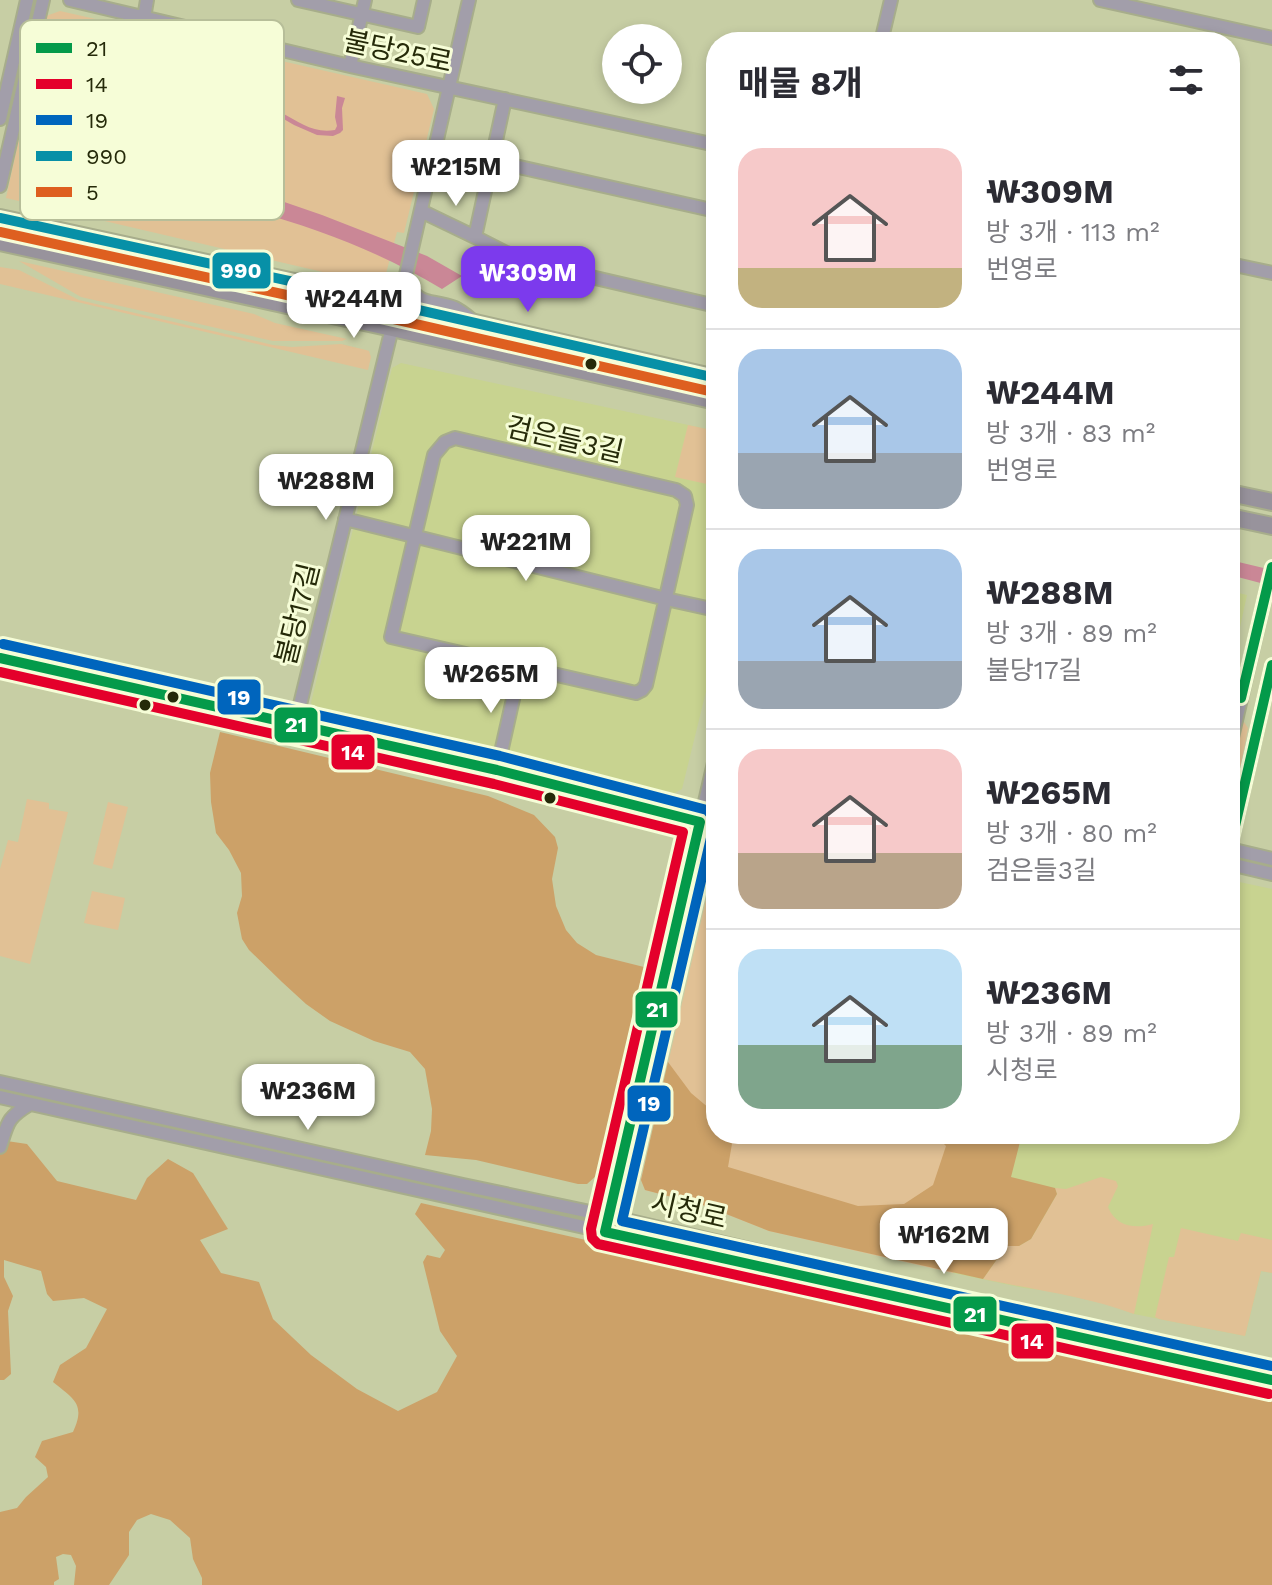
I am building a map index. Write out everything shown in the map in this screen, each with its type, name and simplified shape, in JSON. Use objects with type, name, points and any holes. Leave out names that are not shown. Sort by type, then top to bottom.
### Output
[{"type":"main road","points":[[0,218],[706,376]]},
{"type":"main road","points":[[0,242],[706,399]]},
{"type":"main road","points":[[1240,495],[1272,502]]},
{"type":"main road","points":[[1240,519],[1272,526]]},
{"type":"street","points":[[22,20],[27,0]]},
{"type":"street","points":[[38,20],[43,0]]},
{"type":"street","name":"불당25로","points":[[70,0],[153,20]]},
{"type":"street","points":[[144,18],[147,0]]},
{"type":"street","points":[[298,0],[418,27],[424,0]]},
{"type":"street","points":[[350,66],[365,0]]},
{"type":"street","points":[[331,290],[362,287],[380,290],[393,288],[405,279],[469,0]]},
{"type":"street","points":[[883,32],[891,0]]},
{"type":"street","points":[[1100,0],[1272,38]]},
{"type":"street","points":[[0,119],[20,31]]},
{"type":"street","name":"불당25로","points":[[284,51],[706,143]]},
{"type":"street","points":[[0,186],[20,99]]},
{"type":"street","points":[[475,237],[505,99]]},
{"type":"street","points":[[492,161],[706,209]]},
{"type":"street","points":[[421,211],[522,261],[706,304]]},
{"type":"street","points":[[1240,269],[1272,273]]},
{"type":"street","points":[[405,279],[416,297],[457,309],[474,322]]},
{"type":"street","name":"불당17길","points":[[295,725],[392,328]]},
{"type":"street","name":"검은들3길","points":[[455,438],[676,490],[685,496],[687,505],[666,599],[646,685],[636,693],[391,637],[434,455],[445,442],[455,438]]},
{"type":"street","points":[[345,519],[706,608]]},
{"type":"street","points":[[1240,702],[1272,567]]},
{"type":"street","points":[[0,658],[497,770],[700,822]]},
{"type":"street","points":[[1240,803],[1272,667]]},
{"type":"street","points":[[497,770],[520,668]]},
{"type":"street","points":[[1240,718],[1249,722],[1246,754],[1249,765]]},
{"type":"street","points":[[605,1232],[706,796]]},
{"type":"street","points":[[1240,851],[1272,859]]},
{"type":"street","points":[[1240,866],[1272,874]]},
{"type":"street","name":"시청로","points":[[0,1082],[1272,1367]]},
{"type":"street","name":"시청로","points":[[0,1097],[1272,1380]]},
{"type":"street","points":[[0,1104],[8,1121]]},
{"type":"street","points":[[0,1147],[8,1121],[30,1104]]},
{"type":"shaded area","points":[[60,11],[100,20],[45,20],[46,16]]},
{"type":"shaded area","points":[[284,62],[427,94],[434,109],[404,233],[397,232],[384,281],[370,283],[100,220],[284,220]]},
{"type":"shaded area","points":[[337,96],[345,98],[343,130],[340,133],[317,135],[284,119],[284,114],[313,129],[335,130]]},
{"type":"shaded area","points":[[20,134],[20,201],[6,198]]},
{"type":"shaded area","points":[[284,202],[427,256],[462,276],[442,289],[377,255],[284,220]]},
{"type":"shaded area","points":[[19,261],[254,314],[275,323],[347,339],[273,341],[81,297]]},
{"type":"shaded area","points":[[0,267],[19,270],[79,300],[273,345],[341,344],[366,350],[371,357],[368,370],[0,284]]},
{"type":"shaded area","points":[[401,363],[706,429],[706,692],[682,789],[667,797],[317,713],[311,703],[392,368]]},
{"type":"shaded area","points":[[688,425],[706,429],[706,484],[675,477]]},
{"type":"shaded area","points":[[1240,562],[1272,570],[1272,586],[1240,578]]},
{"type":"shaded area","points":[[1240,593],[1247,595],[1240,627]]},
{"type":"shaded area","points":[[1244,722],[1248,728],[1240,770],[1240,726]]},
{"type":"shaded area","points":[[220,732],[488,796],[534,815],[555,837],[558,848],[552,879],[556,906],[566,930],[577,943],[596,955],[644,967],[596,1176],[587,1184],[476,1160],[425,1155],[432,1109],[425,1069],[410,1052],[374,1041],[330,1021],[306,1004],[249,950],[242,939],[237,913],[242,896],[241,873],[216,833],[211,802],[210,773]]},
{"type":"shaded area","points":[[27,799],[49,803],[49,809],[68,812],[30,964],[0,956],[0,869],[8,840],[18,842]]},
{"type":"shaded area","points":[[108,802],[128,807],[112,869],[93,864]]},
{"type":"shaded area","points":[[1240,882],[1272,889],[1272,1273],[1261,1271],[1245,1336],[1134,1314],[1049,1291],[953,1273],[963,1156],[967,1144],[1240,1144]]},
{"type":"shaded area","points":[[92,891],[125,898],[118,930],[84,923]]},
{"type":"shaded area","points":[[706,900],[706,1144],[970,1144],[953,1273],[769,1231],[706,1206],[645,1190],[641,1180]]},
{"type":"shaded area","points":[[668,1062],[691,1093],[706,1106],[706,1144],[732,1144],[728,1167],[858,1206],[904,1204],[933,1185],[946,1146],[944,1144],[1019,1144],[1011,1177],[1055,1188],[1057,1194],[1031,1239],[1019,1246],[999,1246],[1000,1255],[983,1279],[769,1231],[706,1206],[645,1190],[641,1180]]},
{"type":"shaded area","points":[[0,1140],[27,1144],[57,1181],[136,1200],[147,1178],[168,1159],[193,1173],[228,1229],[200,1240],[221,1273],[259,1282],[273,1319],[311,1355],[357,1389],[398,1411],[437,1392],[457,1356],[440,1331],[423,1262],[427,1255],[440,1258],[445,1250],[415,1214],[421,1203],[955,1323],[1006,1338],[1059,1343],[1272,1395],[1272,1585],[202,1585],[190,1538],[170,1520],[151,1514],[137,1520],[129,1532],[129,1555],[109,1585],[74,1585],[76,1566],[71,1555],[63,1554],[56,1557],[59,1579],[54,1585],[0,1585],[0,1512],[17,1508],[48,1477],[46,1467],[35,1457],[42,1441],[73,1432],[78,1415],[76,1403],[53,1382],[60,1365],[86,1348],[107,1309],[84,1298],[53,1301],[47,1294],[41,1271],[4,1260],[4,1277],[13,1296],[8,1311],[11,1374],[0,1380]]},
{"type":"shaded area","points":[[1101,1177],[1116,1181],[1118,1186],[1108,1207],[1116,1219],[1133,1226],[1153,1224],[1134,1314],[1078,1298],[983,1279],[1000,1255],[998,1246],[1019,1246],[1031,1239],[1057,1194],[1055,1188],[1066,1189]]},
{"type":"shaded area","points":[[1181,1228],[1238,1241],[1241,1233],[1272,1240],[1272,1273],[1261,1271],[1245,1336],[1155,1317],[1169,1257],[1174,1257]]},
{"type":"transit line","name":"990","points":[[0,218],[706,376]]},
{"type":"transit line","name":"5","points":[[0,232],[706,390]]},
{"type":"transit line","name":"21","points":[[1241,698],[1272,567]]},
{"type":"transit line","name":"19","points":[[3,644],[500,756],[706,810]]},
{"type":"transit line","name":"21","points":[[0,658],[497,770],[700,822],[605,1232],[1272,1380]]},
{"type":"transit line","name":"21","points":[[1240,804],[1272,665]]},
{"type":"transit line","name":"14","points":[[0,672],[494,784],[683,832],[591,1229],[592,1238],[598,1244],[1269,1394]]},
{"type":"transit line","name":"19","points":[[706,859],[622,1221],[1272,1366]]}]
